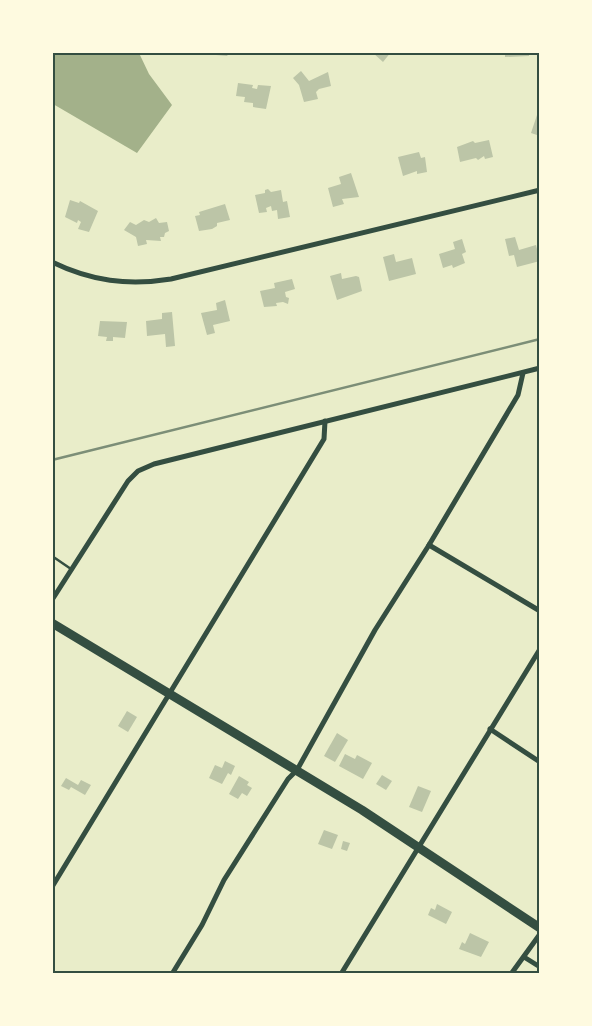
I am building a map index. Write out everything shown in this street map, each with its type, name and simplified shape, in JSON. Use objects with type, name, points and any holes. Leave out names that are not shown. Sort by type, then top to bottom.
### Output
[{"type":"main road","points":[[52,623],[170,692],[297,770],[420,847],[540,928]]},
{"type":"street","points":[[52,262],[93,278],[117,282],[171,280],[540,190]]},
{"type":"street","points":[[52,600],[128,481],[138,471],[154,464],[540,368]]},
{"type":"street","points":[[172,974],[202,925],[224,880],[288,779],[297,770],[375,630],[429,545],[518,396],[523,373]]},
{"type":"street","points":[[52,887],[324,439],[326,421]]},
{"type":"street","points":[[429,545],[540,611]]},
{"type":"street","points":[[341,974],[540,649]]},
{"type":"street","points":[[490,729],[540,762]]},
{"type":"street","points":[[511,974],[540,934]]},
{"type":"street","points":[[524,957],[540,967]]},
{"type":"lane","points":[[52,556],[72,570]]},
{"type":"shaded area","points":[[53,53],[139,53],[149,74],[172,105],[137,153],[53,104]]},
{"type":"building","points":[[216,52],[230,52],[227,56],[216,55]]},
{"type":"building","points":[[372,52],[391,52],[383,62]]},
{"type":"building","points":[[505,52],[529,52],[529,56],[505,57]]},
{"type":"building","points":[[301,71],[309,81],[328,72],[331,86],[319,89],[316,92],[318,99],[304,102],[299,85],[293,78]]},
{"type":"building","points":[[238,83],[253,85],[252,88],[257,89],[258,85],[271,86],[266,109],[253,107],[253,103],[244,102],[245,97],[236,96]]},
{"type":"building","points":[[540,109],[540,136],[531,133]]},
{"type":"building","points":[[489,140],[493,157],[485,159],[484,156],[478,160],[476,158],[460,162],[457,147],[473,141],[475,143]]},
{"type":"building","points":[[419,152],[421,158],[425,157],[427,172],[417,174],[417,171],[403,176],[398,157]]},
{"type":"building","points":[[351,173],[359,197],[342,199],[344,204],[333,207],[328,188],[341,184],[339,177]]},
{"type":"building","points":[[268,189],[271,192],[281,190],[283,202],[287,201],[290,217],[278,219],[277,210],[272,211],[271,206],[266,208],[267,212],[259,213],[255,195],[265,193],[265,190]]},
{"type":"building","points":[[70,200],[79,203],[80,201],[98,211],[89,232],[78,229],[81,222],[78,220],[77,223],[65,217]]},
{"type":"building","points":[[225,204],[230,220],[217,223],[217,226],[212,229],[199,231],[195,216],[200,215],[199,212]]},
{"type":"building","points":[[156,218],[159,223],[167,222],[169,231],[165,233],[164,237],[160,237],[161,241],[146,240],[147,244],[138,246],[136,237],[124,230],[130,222],[136,225],[144,220],[149,222]]},
{"type":"building","points":[[515,237],[519,250],[536,245],[540,261],[517,267],[514,255],[509,256],[505,239]]},
{"type":"building","points":[[462,239],[466,252],[462,254],[465,263],[453,268],[452,265],[443,268],[439,254],[455,249],[453,242]]},
{"type":"building","points":[[394,254],[396,262],[412,258],[416,274],[389,281],[383,257]]},
{"type":"building","points":[[341,273],[342,279],[359,277],[362,291],[337,300],[330,276]]},
{"type":"building","points":[[292,279],[295,289],[285,292],[286,297],[289,298],[288,304],[283,302],[276,303],[277,306],[264,307],[260,291],[275,288],[274,283]]},
{"type":"building","points":[[225,300],[230,321],[213,325],[215,333],[207,335],[201,313],[217,310],[216,303]]},
{"type":"building","points":[[172,312],[175,346],[166,347],[165,334],[147,336],[146,321],[162,319],[162,313]]},
{"type":"building","points":[[100,321],[127,322],[125,338],[113,337],[113,341],[106,341],[107,337],[98,336]]},
{"type":"building","points":[[127,711],[137,717],[128,732],[118,726]]},
{"type":"building","points":[[337,733],[348,740],[335,762],[324,756]]},
{"type":"building","points":[[345,754],[355,759],[357,755],[372,763],[363,779],[339,766]]},
{"type":"building","points":[[225,761],[235,766],[231,775],[228,773],[222,784],[209,778],[215,765],[222,768]]},
{"type":"building","points":[[382,775],[392,781],[386,790],[376,784]]},
{"type":"building","points":[[239,776],[249,782],[247,785],[252,788],[247,796],[242,793],[238,799],[229,794]]},
{"type":"building","points":[[66,778],[78,785],[81,780],[91,785],[85,795],[71,787],[69,790],[61,786]]},
{"type":"building","points":[[418,786],[431,791],[422,812],[409,807]]},
{"type":"building","points":[[324,830],[338,835],[332,849],[318,844]]},
{"type":"building","points":[[343,841],[350,843],[347,851],[341,849]]},
{"type":"building","points":[[437,904],[452,912],[446,924],[428,915],[431,908],[435,910]]},
{"type":"building","points":[[470,933],[489,942],[481,957],[459,949],[462,942],[465,944]]},
{"type":"railway","points":[[52,460],[540,339]]}]
